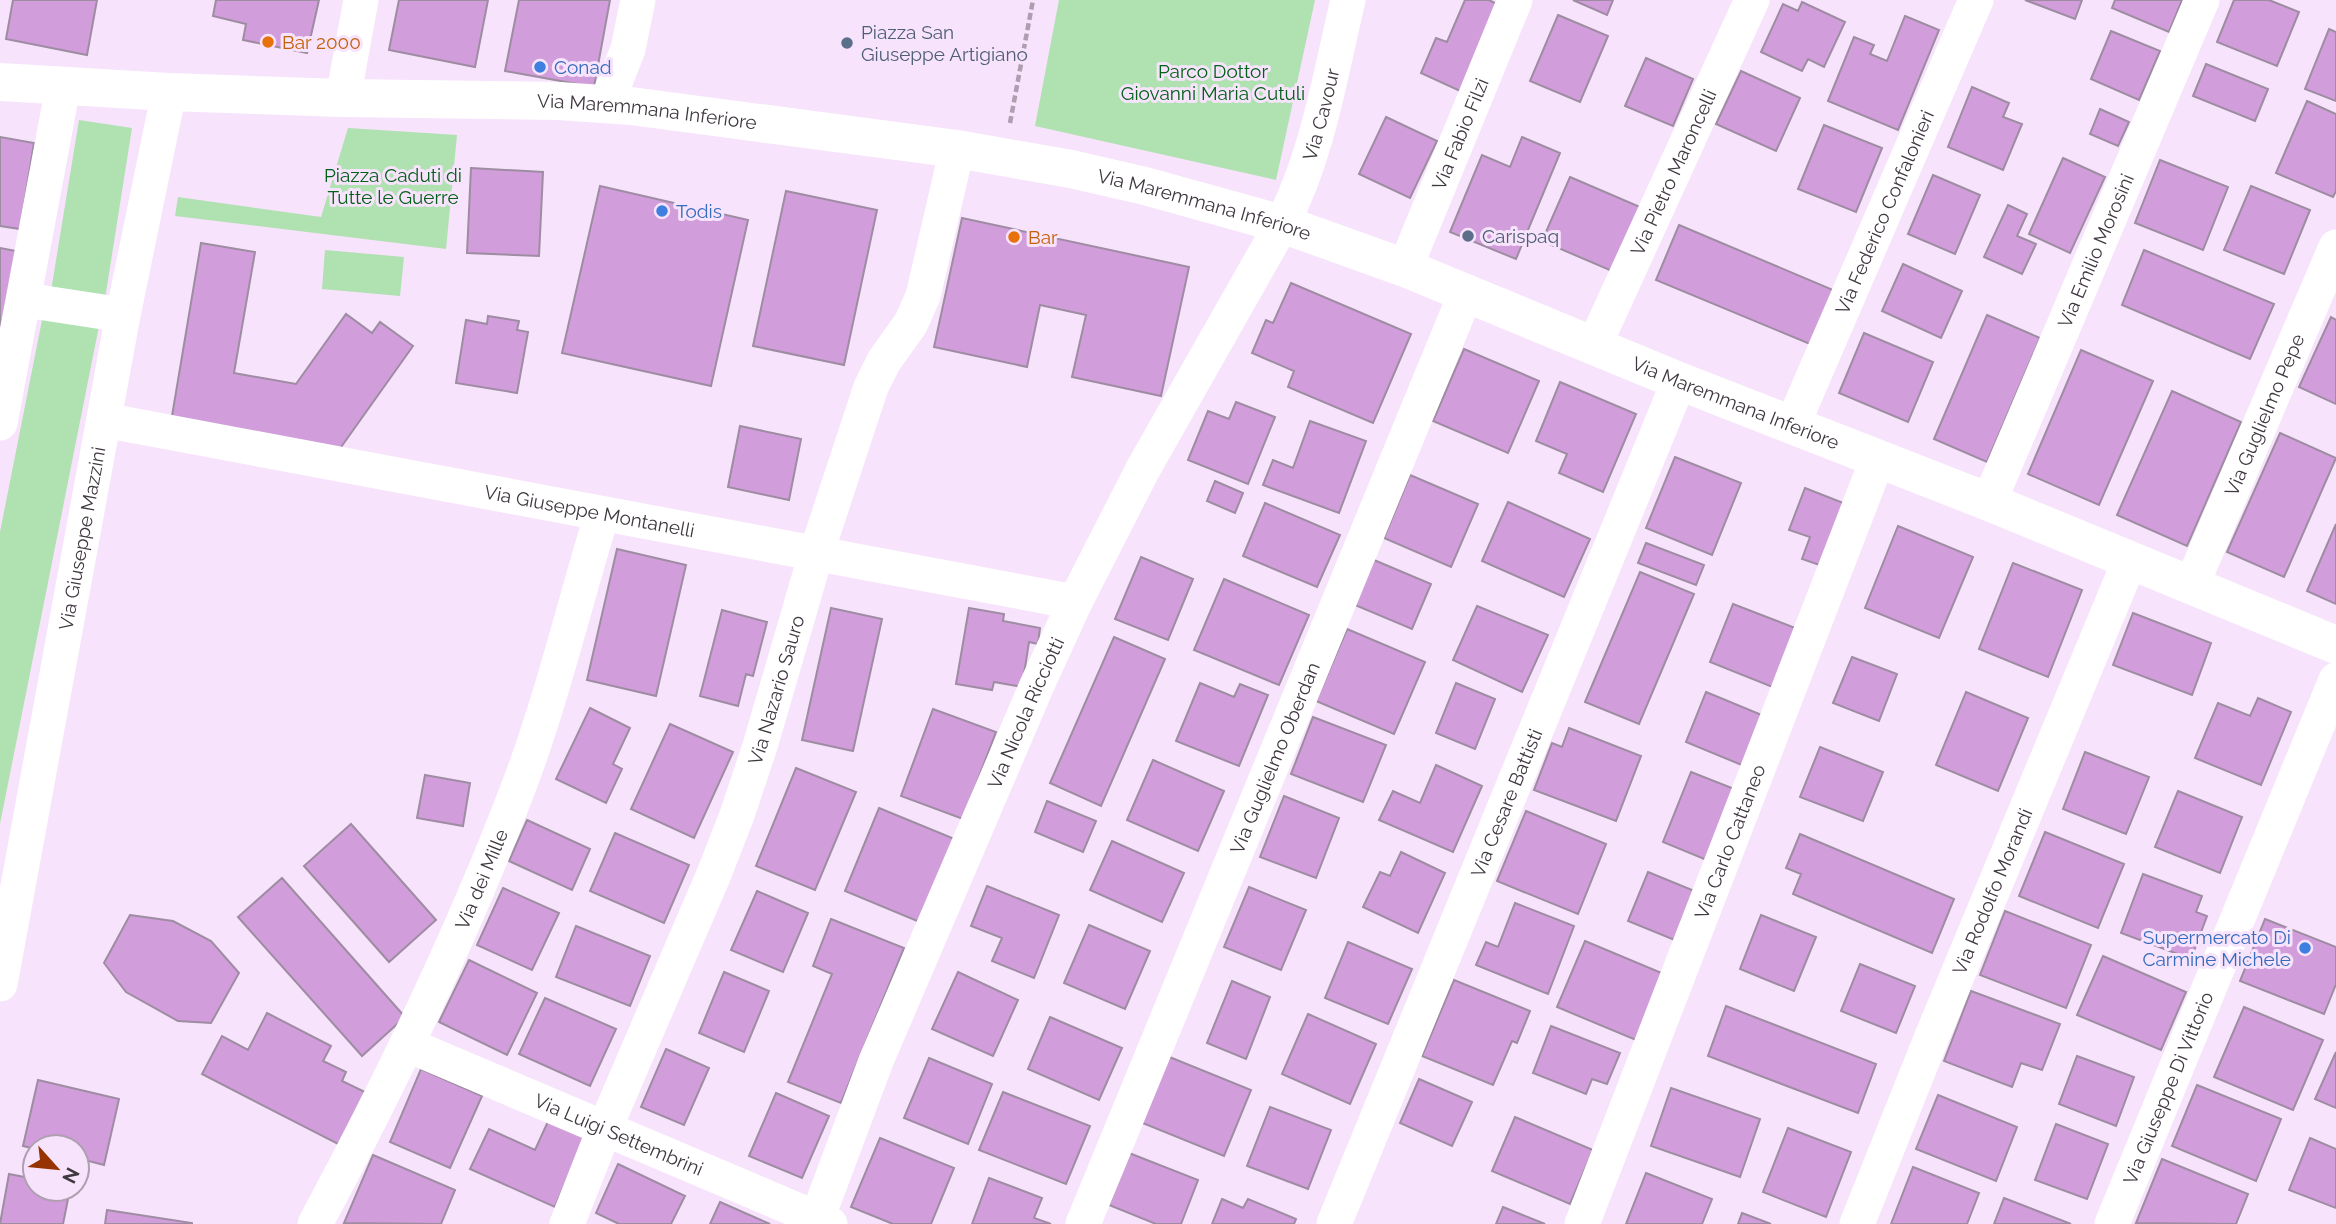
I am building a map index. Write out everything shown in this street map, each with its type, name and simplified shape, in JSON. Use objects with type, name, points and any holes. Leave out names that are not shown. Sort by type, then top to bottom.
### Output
[{"type":"main road","name":"Via Maremmana Inferiore","points":[[0,82],[169,92],[559,102],[656,109],[957,149],[1071,169],[1145,186],[1282,224],[1405,268],[1679,381],[2192,584],[2336,645]]},
{"type":"street","points":[[343,98],[361,0]]},
{"type":"street","points":[[606,105],[628,50],[638,0]]},
{"type":"street","name":"Via Cavour","points":[[1282,224],[1312,151],[1348,0]]},
{"type":"street","name":"Via Fabio Filzi","points":[[1405,268],[1515,0]]},
{"type":"street","name":"Via Pietro Maroncelli","points":[[1594,345],[1752,0]]},
{"type":"street","name":"Via Federico Confalonieri","points":[[1792,426],[1976,0]]},
{"type":"street","name":"Via Emilio Morosini","points":[[1989,502],[2202,0]]},
{"type":"street","points":[[0,423],[64,87]]},
{"type":"street","name":"Via Giuseppe Mazzini","points":[[0,979],[123,315],[169,92]]},
{"type":"street","name":"Via Nazario Sauro","points":[[567,1224],[737,815],[816,554],[875,378],[889,352],[911,323],[923,296],[957,149]]},
{"type":"street","name":"Via Nicola Ricciotti","points":[[821,1222],[876,1060],[1031,697],[1075,602],[1161,435],[1282,224]]},
{"type":"street","name":"Via Guglielmo Pepe","points":[[2192,584],[2336,247]]},
{"type":"street","name":"Via Guglielmo Oberdan","points":[[1083,1224],[1466,293]]},
{"type":"street","points":[[25,300],[123,315]]},
{"type":"street","name":"Via Cesare Battisti","points":[[1334,1224],[1679,381]]},
{"type":"street","name":"Via Giuseppe Montanelli","points":[[104,420],[1075,602]]},
{"type":"street","name":"Via Carlo Cattaneo","points":[[1582,1224],[1878,458]]},
{"type":"street","name":"Via dei Mille","points":[[315,1224],[408,1045],[450,953],[522,777],[552,691],[602,514]]},
{"type":"street","name":"Via Rodolfo Morandi","points":[[1857,1224],[2130,560]]},
{"type":"street","name":"Via Giuseppe Di Vittorio","points":[[2112,1224],[2336,680]]},
{"type":"street","name":"Via Luigi Settembrini","points":[[408,1045],[821,1222]]},
{"type":"path","points":[[1004,158],[1033,0]]},
{"type":"green space","name":"Parco Dottor Giovanni Maria Cutuli","points":[[1059,0],[1315,0],[1276,180],[1035,126]]},
{"type":"green space","points":[[79,120],[132,128],[105,299],[51,291]]},
{"type":"green space","name":"Piazza Caduti di Tutte le Guerre","points":[[348,128],[457,135],[446,249],[175,216],[178,197],[321,217]]},
{"type":"green space","points":[[325,250],[404,257],[400,296],[322,289]]},
{"type":"green space","points":[[43,315],[99,326],[0,824],[0,532]]},
{"type":"building","points":[[13,0],[97,0],[87,55],[6,39]]},
{"type":"building","points":[[216,0],[319,0],[307,53],[243,40],[246,24],[213,16]]},
{"type":"building","points":[[399,0],[488,0],[475,67],[389,50]]},
{"type":"building","points":[[519,0],[610,0],[594,87],[505,71]]},
{"type":"building","points":[[1465,0],[1489,0],[1497,4],[1460,91],[1421,73],[1436,38],[1447,42]]},
{"type":"building","points":[[1573,0],[1613,0],[1607,15]]},
{"type":"building","points":[[2025,0],[2082,0],[2075,19]]},
{"type":"building","points":[[2115,0],[2182,0],[2169,32],[2112,8]]},
{"type":"building","points":[[2234,0],[2269,0],[2299,12],[2277,66],[2217,42]]},
{"type":"building","points":[[1802,2],[1845,22],[1824,67],[1808,59],[1802,71],[1761,52],[1783,4],[1798,11]]},
{"type":"building","points":[[1558,15],[1608,36],[1580,102],[1530,81]]},
{"type":"building","points":[[1905,16],[1939,30],[1898,130],[1828,101],[1854,37],[1874,45],[1870,54],[1887,61]]},
{"type":"building","points":[[2329,29],[2336,32],[2336,101],[2305,89]]},
{"type":"building","points":[[2111,31],[2160,51],[2139,100],[2091,79]]},
{"type":"building","points":[[1646,58],[1693,79],[1673,126],[1625,106]]},
{"type":"building","points":[[2206,64],[2268,89],[2255,121],[2193,96]]},
{"type":"building","points":[[1741,71],[1800,98],[1776,151],[1716,124]]},
{"type":"building","points":[[1972,87],[2009,103],[2003,117],[2022,124],[2003,170],[1948,147]]},
{"type":"building","points":[[2307,101],[2336,114],[2336,191],[2333,197],[2276,173]]},
{"type":"building","points":[[2100,109],[2129,122],[2118,146],[2090,134]]},
{"type":"building","points":[[1386,117],[1437,141],[1410,198],[1359,174]]},
{"type":"building","points":[[1824,125],[1882,148],[1856,212],[1798,189]]},
{"type":"building","points":[[0,137],[34,143],[20,229],[0,226]]},
{"type":"building","points":[[1522,137],[1560,153],[1516,259],[1450,232],[1482,155],[1510,167]]},
{"type":"building","points":[[2063,158],[2105,177],[2070,253],[2029,234]]},
{"type":"building","points":[[2160,160],[2228,187],[2203,250],[2135,223]]},
{"type":"building","points":[[471,168],[543,172],[539,256],[467,253]]},
{"type":"building","points":[[1933,175],[1980,195],[1955,254],[1908,234]]},
{"type":"building","points":[[1570,177],[1640,207],[1612,271],[1542,241]]},
{"type":"building","points":[[600,186],[748,220],[711,386],[562,353]]},
{"type":"building","points":[[2251,186],[2310,210],[2284,274],[2224,250]]},
{"type":"building","points":[[786,191],[877,210],[844,365],[753,346]]},
{"type":"building","points":[[2008,205],[2027,214],[2017,236],[2036,244],[2022,274],[1984,257]]},
{"type":"building","points":[[962,218],[1189,267],[1161,396],[1072,377],[1086,315],[1040,305],[1027,367],[934,347]]},
{"type":"building","points":[[1679,225],[1833,290],[1810,344],[1656,280]]},
{"type":"building","points":[[201,243],[255,252],[234,373],[296,384],[346,314],[372,333],[380,322],[413,346],[339,450],[171,422]]},
{"type":"building","points":[[0,248],[16,251],[0,333]]},
{"type":"building","points":[[2144,250],[2274,304],[2250,359],[2122,305]]},
{"type":"building","points":[[1903,264],[1962,291],[1941,338],[1882,311]]},
{"type":"building","points":[[1291,283],[1411,334],[1373,423],[1288,387],[1294,371],[1252,353],[1266,320],[1273,323]]},
{"type":"building","points":[[1987,315],[2040,338],[1987,462],[1934,439]]},
{"type":"building","points":[[488,316],[519,321],[517,330],[528,332],[517,393],[456,383],[466,320],[487,324]]},
{"type":"building","points":[[2331,317],[2336,320],[2336,404],[2299,387]]},
{"type":"building","points":[[1864,333],[1933,362],[1908,422],[1839,393]]},
{"type":"building","points":[[1464,349],[1539,381],[1508,453],[1433,421]]},
{"type":"building","points":[[2081,350],[2153,381],[2099,505],[2028,474]]},
{"type":"building","points":[[1560,382],[1636,414],[1603,492],[1559,473],[1567,454],[1536,441]]},
{"type":"building","points":[[2172,391],[2241,422],[2187,546],[2117,515]]},
{"type":"building","points":[[1236,402],[1275,417],[1248,484],[1188,460],[1208,411],[1229,419]]},
{"type":"building","points":[[1310,421],[1366,441],[1339,513],[1263,485],[1273,460],[1293,468]]},
{"type":"building","points":[[740,426],[801,439],[789,500],[728,487]]},
{"type":"building","points":[[2280,433],[2336,458],[2284,577],[2227,552]]},
{"type":"building","points":[[1675,457],[1741,483],[1712,555],[1646,528]]},
{"type":"building","points":[[1410,475],[1478,504],[1451,567],[1384,538]]},
{"type":"building","points":[[1215,481],[1243,493],[1235,513],[1207,501]]},
{"type":"building","points":[[1805,488],[1851,506],[1828,568],[1802,559],[1810,537],[1789,530]]},
{"type":"building","points":[[1508,502],[1590,539],[1564,597],[1482,561]]},
{"type":"building","points":[[1265,503],[1340,535],[1317,587],[1243,556]]},
{"type":"building","points":[[2336,524],[2336,604],[2307,591]]},
{"type":"building","points":[[1898,526],[1973,557],[1939,638],[1865,608]]},
{"type":"building","points":[[1646,543],[1704,565],[1696,585],[1638,563]]},
{"type":"building","points":[[617,549],[686,565],[656,696],[587,680]]},
{"type":"building","points":[[1141,557],[1193,579],[1168,640],[1115,619]]},
{"type":"building","points":[[1374,560],[1431,584],[1412,629],[1355,605]]},
{"type":"building","points":[[2013,563],[2082,590],[2048,677],[1979,649]]},
{"type":"building","points":[[1640,572],[1694,594],[1639,724],[1585,702]]},
{"type":"building","points":[[1224,579],[1309,615],[1279,685],[1194,650]]},
{"type":"building","points":[[1733,604],[1798,629],[1775,688],[1710,662]]},
{"type":"building","points":[[1477,606],[1548,635],[1522,692],[1453,660]]},
{"type":"building","points":[[831,608],[882,619],[853,751],[802,740]]},
{"type":"building","points":[[969,608],[1004,614],[1003,621],[1040,628],[1038,644],[1029,642],[1022,687],[994,682],[992,690],[956,684]]},
{"type":"building","points":[[722,610],[767,622],[753,676],[746,674],[738,706],[700,696]]},
{"type":"building","points":[[2133,613],[2211,643],[2192,695],[2113,665]]},
{"type":"building","points":[[1347,629],[1425,662],[1394,734],[1316,701]]},
{"type":"building","points":[[1114,637],[1165,659],[1101,806],[1050,783]]},
{"type":"building","points":[[1852,657],[1897,674],[1879,721],[1833,703]]},
{"type":"building","points":[[1200,683],[1234,697],[1240,684],[1268,695],[1239,766],[1176,741]]},
{"type":"building","points":[[1456,683],[1495,699],[1475,749],[1436,733]]},
{"type":"building","points":[[1706,692],[1769,718],[1749,768],[1686,742]]},
{"type":"building","points":[[1966,692],[2028,718],[1998,791],[1936,765]]},
{"type":"building","points":[[2258,698],[2291,712],[2261,785],[2195,758],[2218,703],[2250,716]]},
{"type":"building","points":[[590,708],[630,728],[613,764],[622,769],[606,803],[556,779]]},
{"type":"building","points":[[933,709],[996,732],[963,819],[901,796]]},
{"type":"building","points":[[1313,717],[1386,745],[1363,802],[1291,774]]},
{"type":"building","points":[[670,724],[733,752],[694,838],[631,809]]},
{"type":"building","points":[[1569,728],[1641,756],[1616,821],[1534,790],[1552,743],[1562,747]]},
{"type":"building","points":[[1820,747],[1883,772],[1863,821],[1800,797]]},
{"type":"building","points":[[2085,752],[2149,777],[2126,834],[2063,809]]},
{"type":"building","points":[[1153,760],[1224,791],[1198,851],[1127,820]]},
{"type":"building","points":[[1436,765],[1482,786],[1453,852],[1379,820],[1393,791],[1420,803]]},
{"type":"building","points":[[796,768],[856,792],[815,890],[756,866]]},
{"type":"building","points":[[1691,772],[1737,790],[1709,861],[1663,842]]},
{"type":"building","points":[[425,775],[470,783],[463,826],[417,818]]},
{"type":"building","points":[[2178,791],[2242,817],[2220,873],[2155,847]]},
{"type":"building","points":[[1284,796],[1339,818],[1316,878],[1260,857]]},
{"type":"building","points":[[1047,801],[1096,821],[1083,852],[1035,832]]},
{"type":"building","points":[[879,808],[957,840],[922,923],[845,891]]},
{"type":"building","points":[[1526,811],[1606,844],[1578,914],[1497,881]]},
{"type":"building","points":[[527,820],[590,849],[572,890],[509,861]]},
{"type":"building","points":[[351,824],[436,920],[389,962],[304,866]]},
{"type":"building","points":[[2045,832],[2124,864],[2098,928],[2019,896]]},
{"type":"building","points":[[615,833],[689,865],[664,923],[590,891]]},
{"type":"building","points":[[1800,834],[1954,899],[1932,953],[1793,894],[1801,874],[1786,868]]},
{"type":"building","points":[[1112,841],[1184,873],[1162,922],[1090,890]]},
{"type":"building","points":[[1401,852],[1445,873],[1418,933],[1363,907],[1380,872],[1390,876]]},
{"type":"building","points":[[1648,872],[1697,892],[1677,941],[1628,921]]},
{"type":"building","points":[[2143,874],[2202,896],[2196,912],[2207,916],[2191,959],[2121,933]]},
{"type":"building","points":[[282,878],[405,1017],[362,1056],[238,917]]},
{"type":"building","points":[[987,886],[1059,915],[1034,978],[992,961],[1002,938],[971,926]]},
{"type":"building","points":[[1249,887],[1306,910],[1281,970],[1224,947]]},
{"type":"building","points":[[503,888],[559,913],[532,970],[477,945]]},
{"type":"building","points":[[757,891],[808,913],[783,972],[731,950]]},
{"type":"building","points":[[1515,903],[1574,926],[1548,994],[1476,965],[1486,942],[1498,947]]},
{"type":"building","points":[[2005,911],[2091,945],[2066,1008],[1980,975]]},
{"type":"building","points":[[130,915],[173,921],[211,941],[239,973],[211,1023],[178,1021],[126,992],[104,963]]},
{"type":"building","points":[[1761,915],[1816,937],[1794,991],[1740,969]]},
{"type":"building","points":[[831,919],[904,948],[841,1103],[788,1082],[832,974],[813,966]]},
{"type":"building","points":[[2265,919],[2336,947],[2336,984],[2324,1014],[2240,981]]},
{"type":"building","points":[[1089,925],[1150,951],[1125,1009],[1064,983]]},
{"type":"building","points":[[576,926],[650,956],[630,1006],[556,977]]},
{"type":"building","points":[[1585,941],[1664,974],[1636,1040],[1557,1007]]},
{"type":"building","points":[[1348,942],[1412,969],[1388,1024],[1325,998]]},
{"type":"building","points":[[2103,956],[2186,992],[2161,1050],[2077,1015]]},
{"type":"building","points":[[469,960],[537,993],[507,1055],[439,1022]]},
{"type":"building","points":[[1860,964],[1915,986],[1896,1033],[1841,1011]]},
{"type":"building","points":[[724,972],[769,991],[744,1052],[699,1033]]},
{"type":"building","points":[[958,972],[1018,1000],[993,1056],[932,1029]]},
{"type":"building","points":[[1454,980],[1530,1011],[1517,1043],[1512,1041],[1493,1085],[1422,1056]]},
{"type":"building","points":[[1232,981],[1270,997],[1246,1059],[1207,1043]]},
{"type":"building","points":[[1971,991],[2060,1024],[2042,1070],[2021,1063],[2012,1087],[1944,1061]]},
{"type":"building","points":[[545,998],[616,1029],[590,1086],[519,1054]]},
{"type":"building","points":[[1726,1006],[1876,1064],[1858,1113],[1708,1056]]},
{"type":"building","points":[[2244,1007],[2323,1040],[2293,1110],[2214,1077]]},
{"type":"building","points":[[267,1013],[331,1046],[323,1061],[346,1072],[342,1081],[367,1093],[340,1145],[202,1074],[222,1036],[248,1050]]},
{"type":"building","points":[[1308,1014],[1376,1044],[1350,1104],[1282,1074]]},
{"type":"building","points":[[1050,1017],[1122,1048],[1099,1100],[1028,1069]]},
{"type":"building","points":[[1551,1026],[1620,1053],[1607,1084],[1592,1079],[1586,1094],[1533,1073]]},
{"type":"building","points":[[666,1049],[709,1068],[684,1125],[641,1107]]},
{"type":"building","points":[[2336,1052],[2336,1108],[2315,1099]]},
{"type":"building","points":[[1167,1056],[1251,1090],[1224,1156],[1140,1122]]},
{"type":"building","points":[[2077,1056],[2134,1077],[2116,1126],[2059,1104]]},
{"type":"building","points":[[929,1058],[992,1084],[968,1144],[904,1118]]},
{"type":"building","points":[[421,1069],[482,1096],[450,1168],[390,1142]]},
{"type":"building","points":[[1419,1079],[1472,1102],[1452,1146],[1400,1123]]},
{"type":"building","points":[[38,1080],[119,1099],[104,1165],[91,1162],[91,1133],[26,1133]]},
{"type":"building","points":[[2197,1085],[2281,1119],[2256,1181],[2172,1146]]},
{"type":"building","points":[[1671,1088],[1760,1119],[1740,1177],[1651,1146]]},
{"type":"building","points":[[1003,1092],[1090,1126],[1066,1184],[979,1150]]},
{"type":"building","points":[[776,1093],[829,1116],[802,1178],[749,1156]]},
{"type":"building","points":[[1938,1095],[2017,1127],[1996,1181],[1916,1149]]},
{"type":"building","points":[[1270,1107],[1331,1130],[1308,1189],[1247,1166]]},
{"type":"building","points":[[550,1117],[587,1134],[555,1207],[470,1169],[489,1129],[535,1150]]},
{"type":"building","points":[[1515,1117],[1593,1150],[1570,1204],[1492,1171]]},
{"type":"building","points":[[2056,1124],[2108,1144],[2087,1199],[2035,1180]]},
{"type":"building","points":[[1788,1128],[1851,1152],[1826,1217],[1763,1192]]},
{"type":"building","points":[[880,1138],[954,1168],[931,1224],[893,1224],[851,1207]]},
{"type":"building","points":[[2310,1138],[2336,1149],[2336,1208],[2289,1190]]},
{"type":"building","points":[[1129,1153],[1198,1180],[1181,1224],[1156,1224],[1109,1205]]},
{"type":"building","points":[[373,1155],[455,1190],[441,1224],[344,1223]]},
{"type":"building","points":[[2162,1159],[2248,1194],[2236,1224],[2136,1223]]},
{"type":"building","points":[[618,1164],[685,1196],[671,1224],[619,1224],[596,1213]]},
{"type":"building","points":[[1913,1167],[1979,1193],[1967,1224],[1891,1224]]},
{"type":"building","points":[[1646,1173],[1712,1199],[1702,1224],[1626,1224]]},
{"type":"building","points":[[9,1174],[21,1176],[21,1203],[67,1203],[63,1224],[0,1224]]},
{"type":"building","points":[[989,1178],[1042,1198],[1034,1218],[1051,1224],[972,1224]]},
{"type":"building","points":[[2004,1198],[2071,1224],[1994,1224]]},
{"type":"building","points":[[1222,1199],[1243,1208],[1248,1199],[1296,1219],[1294,1224],[1212,1224]]},
{"type":"building","points":[[720,1202],[770,1224],[710,1224]]},
{"type":"building","points":[[1503,1207],[1545,1224],[1496,1224]]},
{"type":"building","points":[[107,1210],[192,1223],[192,1224],[105,1224]]},
{"type":"building","points":[[1742,1213],[1771,1224],[1738,1224]]},
{"type":"place","name":"Bar 2000","points":[[268,42]]},
{"type":"place","name":"Piazza San Giuseppe Artigiano","points":[[847,43]]},
{"type":"place","name":"Conad","points":[[540,67]]},
{"type":"place","name":"Todis","points":[[662,211]]},
{"type":"place","name":"Carispaq","points":[[1468,236]]},
{"type":"place","name":"Bar","points":[[1014,237]]},
{"type":"place","name":"Supermercato Di Carmine Michele","points":[[2305,948]]}]
